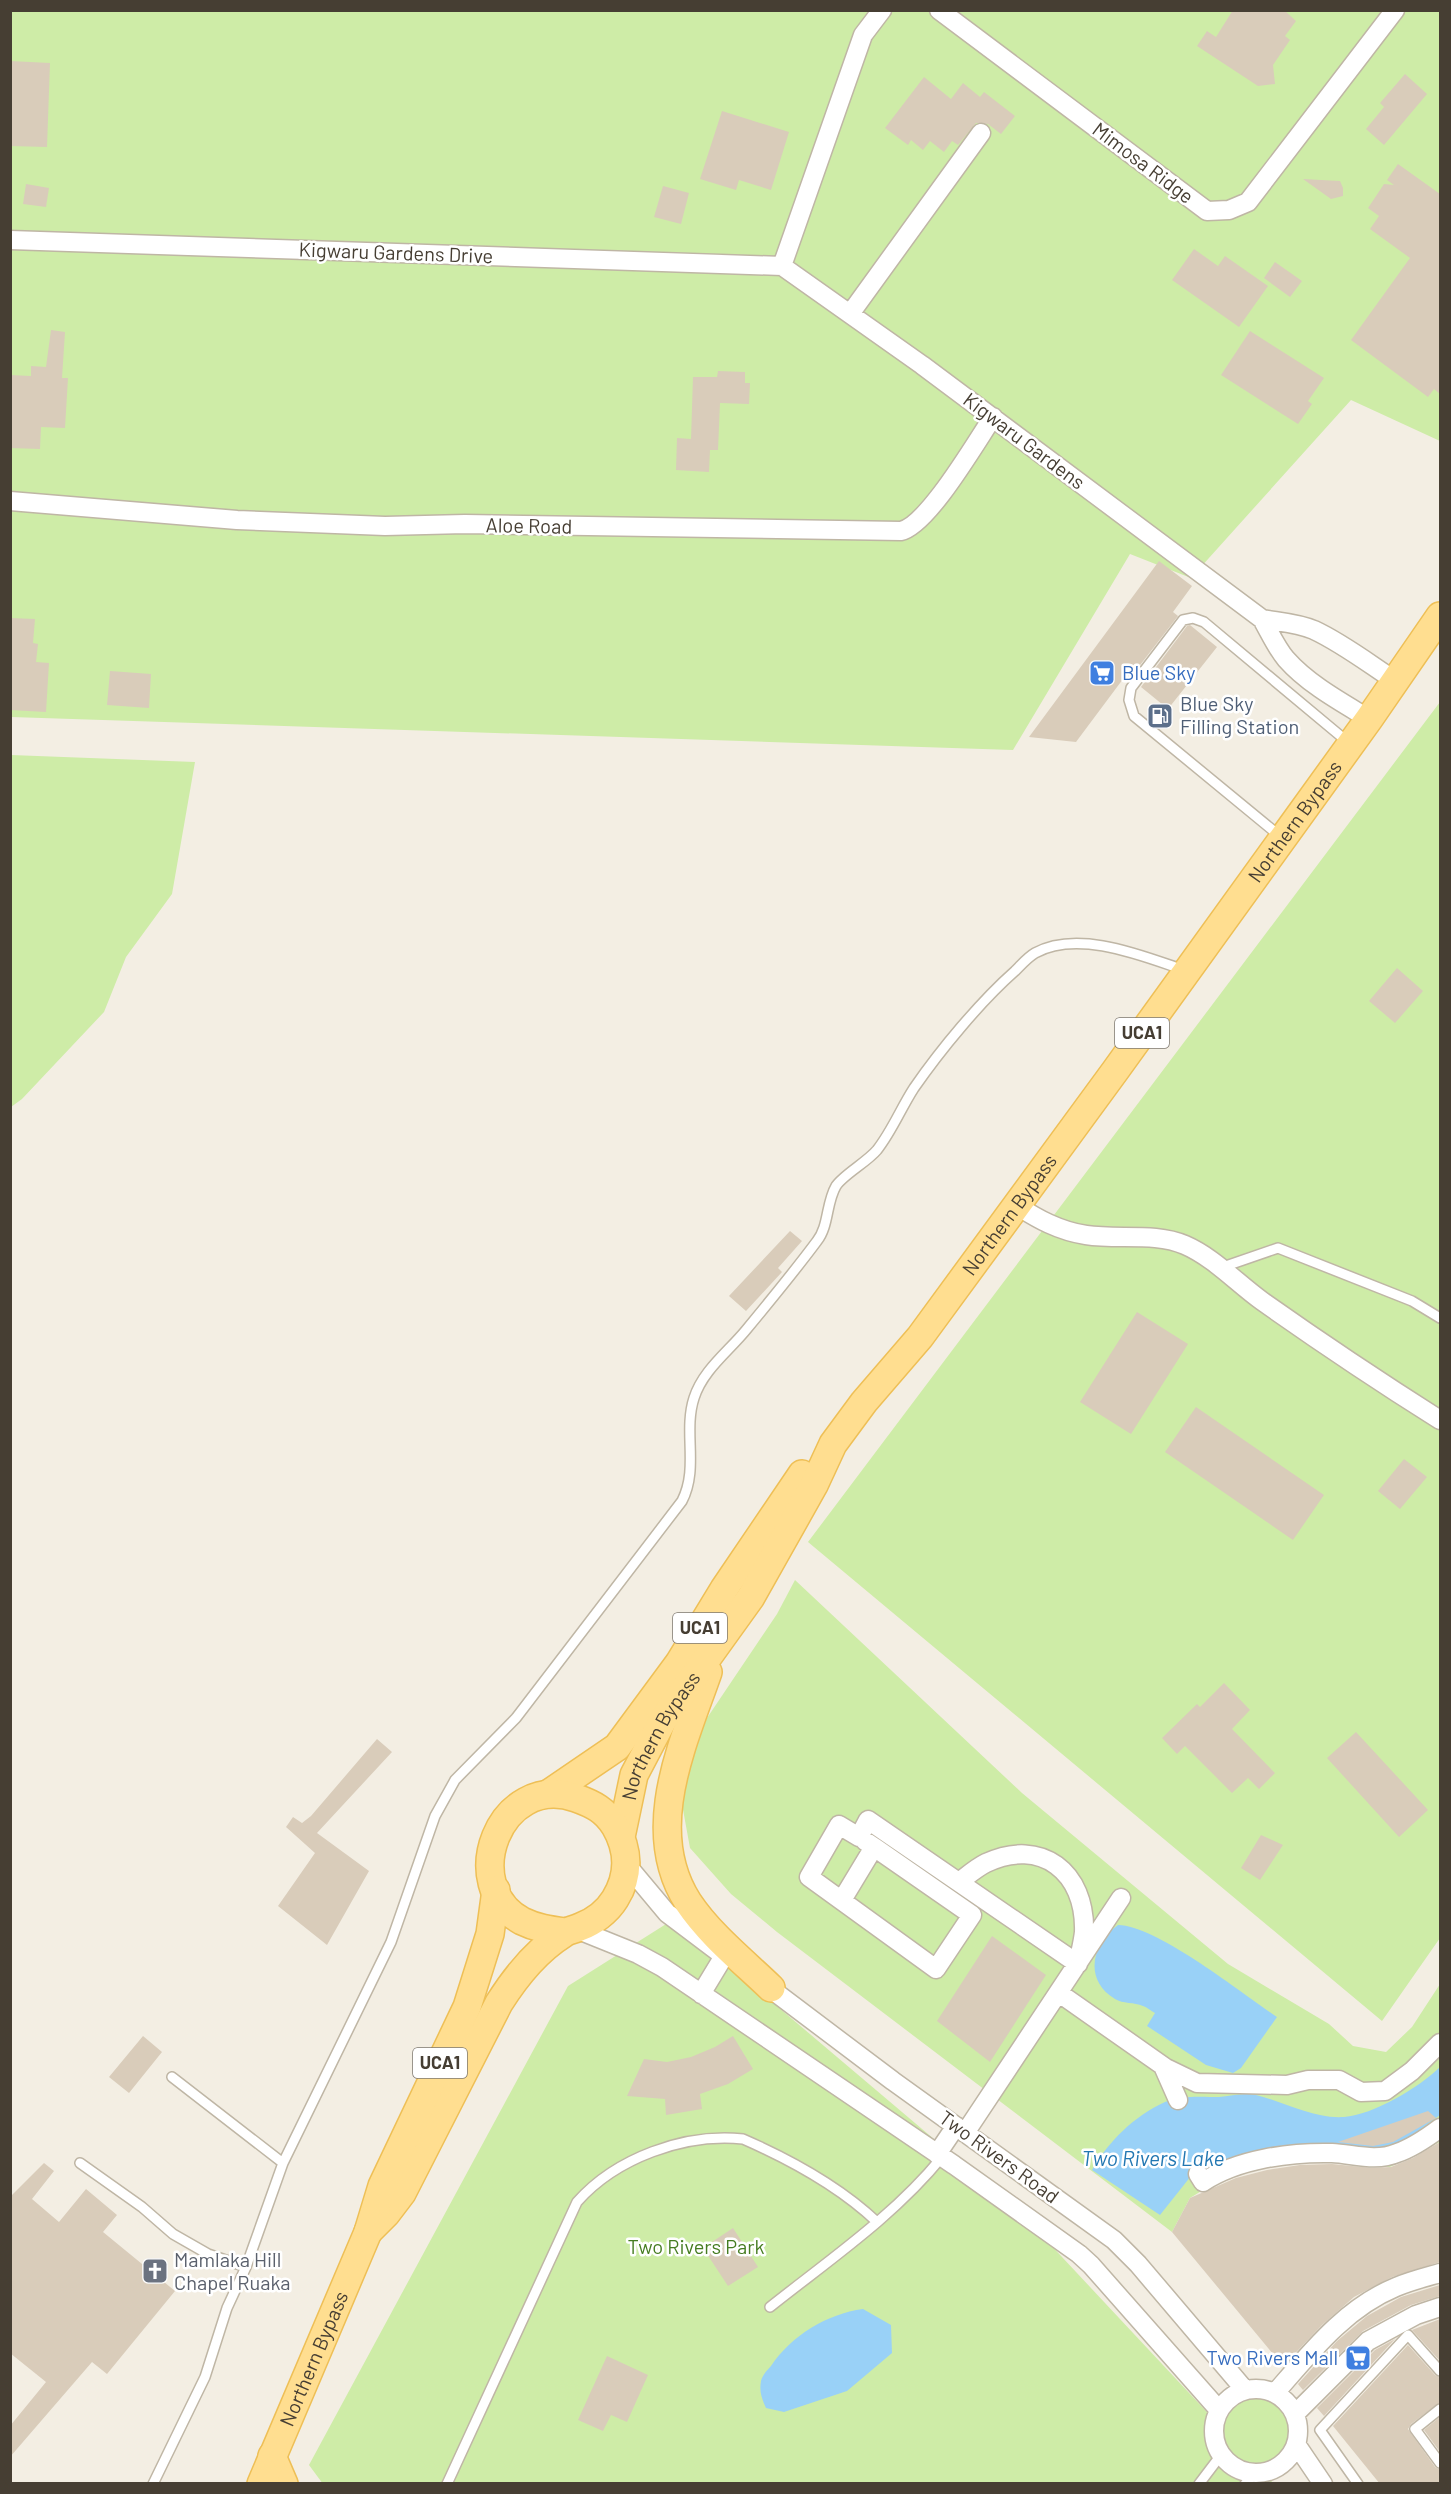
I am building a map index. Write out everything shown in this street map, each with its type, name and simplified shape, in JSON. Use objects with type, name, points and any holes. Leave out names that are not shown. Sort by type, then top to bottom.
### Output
[{"type":"main road","name":"Northern Bypass","points":[[621,1837],[634,1775],[664,1718],[751,1597],[786,1539],[833,1444],[864,1402],[920,1337],[1283,839],[1369,719],[1394,680],[1438,626]]},
{"type":"main road","name":"UCA1","points":[[548,1794],[617,1747],[679,1663],[724,1589],[802,1474],[833,1444]]},
{"type":"main road","points":[[717,1646],[672,1782],[668,1810],[671,1858],[677,1880],[704,1922],[771,1988]]},
{"type":"main road","name":"Northern Bypass","points":[[368,2232],[402,2193],[513,1980],[540,1950],[570,1930],[600,1916],[615,1900],[623,1880],[626,1864],[625,1848],[610,1818],[592,1803],[572,1796],[548,1794],[524,1801],[507,1816],[494,1837],[490,1869],[496,1890],[504,1905],[521,1920],[540,1929],[570,1930]]},
{"type":"main road","name":"Northern Bypass","points":[[261,2484],[368,2232],[382,2186],[467,2007],[490,1934],[496,1890]]},
{"type":"main road","points":[[272,2456],[284,2484]]},
{"type":"street","points":[[782,266],[863,35],[882,10]]},
{"type":"street","name":"Mimosa Ridge","points":[[939,10],[1207,211],[1229,210],[1248,202],[1395,10]]},
{"type":"street","points":[[850,314],[981,133]]},
{"type":"street","name":"Kigwaru Gardens Drive","points":[[10,240],[782,266]]},
{"type":"street","name":"Kigwaru Gardens","points":[[782,266],[993,417],[1204,578],[1262,619],[1288,661],[1330,694],[1369,719]]},
{"type":"street","name":"Aloe Road","points":[[10,501],[237,520],[385,526],[465,524],[901,531],[913,526],[931,507],[993,417]]},
{"type":"street","name":"Kigwaru Gardens","points":[[1262,619],[1290,623],[1313,630],[1394,680]]},
{"type":"street","points":[[1016,1204],[1049,1224],[1069,1232],[1088,1236],[1169,1239],[1202,1254],[1316,1338],[1440,1419]]},
{"type":"street","points":[[842,1900],[866,1842],[868,1820],[1078,1964]]},
{"type":"street","points":[[839,1825],[972,1915],[936,1969],[842,1900],[810,1877],[839,1825]]},
{"type":"street","points":[[959,1882],[986,1863],[1022,1853],[1043,1858],[1055,1864],[1074,1882],[1082,1909],[1084,1932],[1078,1964]]},
{"type":"street","name":"Two Rivers Road","points":[[626,1864],[667,1912],[1124,2249],[1245,2390]]},
{"type":"street","points":[[940,2156],[1059,1993],[1121,1899]]},
{"type":"street","name":"Two Rivers Road","points":[[570,1930],[639,1954],[940,2156],[1091,2265],[1219,2410]]},
{"type":"street","points":[[701,1994],[724,1956]]},
{"type":"street","points":[[1059,1993],[1163,2066],[1197,2083],[1287,2085],[1308,2080],[1339,2080],[1361,2091],[1385,2091],[1412,2071],[1440,2043]]},
{"type":"street","points":[[1163,2066],[1178,2100]]},
{"type":"street","points":[[1198,2174],[1203,2182],[1213,2175],[1255,2160],[1277,2157],[1333,2153],[1364,2158],[1395,2154],[1440,2128]]},
{"type":"street","points":[[1275,2393],[1318,2344],[1346,2317],[1395,2287],[1440,2273]]},
{"type":"street","points":[[1295,2414],[1368,2341],[1416,2314],[1440,2307]]},
{"type":"street","points":[[1256,2389],[1275,2393],[1290,2406],[1295,2414],[1298,2434],[1296,2444],[1279,2476],[1250,2478],[1230,2464],[1215,2444],[1214,2433],[1219,2410],[1235,2394],[1245,2390],[1256,2389]]},
{"type":"street","points":[[1296,2444],[1323,2484]]},
{"type":"lane","points":[[1283,839],[1134,716],[1129,700],[1131,687],[1183,620],[1193,618],[1204,622],[1350,744]]},
{"type":"lane","points":[[153,2484],[205,2377],[228,2308],[246,2267],[284,2163],[391,1942],[435,1816],[455,1780],[516,1718],[682,1501],[688,1490],[691,1474],[690,1424],[694,1398],[708,1371],[744,1332],[823,1234],[837,1185],[876,1152],[914,1089],[951,1042],[1001,983],[1034,953],[1055,945],[1103,946],[1133,952],[1186,971]]},
{"type":"lane","points":[[1220,1268],[1278,1248],[1412,1301],[1440,1318]]},
{"type":"lane","points":[[172,2077],[284,2163]]},
{"type":"lane","points":[[447,2484],[577,2202],[594,2185],[622,2166],[645,2154],[675,2145],[728,2138],[743,2139],[833,2186],[854,2200],[877,2222]]},
{"type":"lane","points":[[770,2307],[877,2222],[924,2179],[940,2156]]},
{"type":"lane","points":[[80,2163],[141,2207],[173,2234],[208,2254],[246,2267]]},
{"type":"lane","points":[[1358,2484],[1320,2430],[1408,2335],[1440,2372]]},
{"type":"lane","points":[[1440,2409],[1414,2429],[1440,2463]]},
{"type":"lane","points":[[1199,2484],[1221,2455]]},
{"type":"green space","points":[[11,11],[1440,11],[1440,441],[1351,400],[1191,578],[1130,554],[1013,750],[11,717]]},
{"type":"green space","points":[[1440,702],[1440,1938],[1382,2021],[808,1542]]},
{"type":"green space","points":[[11,755],[195,762],[172,894],[126,957],[104,1012],[22,1099],[11,1107]]},
{"type":"green space","points":[[795,1580],[1022,1793],[1228,1964],[1329,2024],[1353,2046],[1386,2052],[1412,2027],[1440,1984],[1440,2142],[1390,2167],[1332,2161],[1260,2166],[1211,2185],[1190,2198],[1172,2232],[777,1932],[731,1894],[690,1848],[682,1804],[687,1769],[707,1718],[777,1614]]},
{"type":"green space","name":"Two Rivers Park","points":[[674,1919],[1019,2211],[1220,2426],[1233,2403],[1249,2394],[1266,2397],[1280,2407],[1290,2423],[1291,2440],[1282,2455],[1258,2466],[1274,2484],[323,2484],[309,2465],[568,1986]]},
{"type":"water","points":[[1118,1925],[1135,1928],[1176,1948],[1277,2017],[1241,2068],[1233,2073],[1206,2065],[1147,2026],[1155,2013],[1140,2005],[1118,2001],[1105,1991],[1098,1982],[1095,1972],[1097,1951],[1102,1941]]},
{"type":"water","name":"Two Rivers Lake","points":[[1440,2067],[1440,2115],[1404,2141],[1376,2148],[1355,2147],[1240,2155],[1191,2176],[1160,2215],[1092,2170],[1123,2130],[1143,2114],[1171,2100],[1185,2097],[1251,2094],[1310,2113],[1344,2117],[1382,2106],[1421,2083]]},
{"type":"water","points":[[863,2309],[891,2325],[892,2353],[847,2391],[784,2412],[766,2408],[760,2385],[762,2379],[766,2371],[789,2345],[824,2321]]},
{"type":"building","points":[[1233,10],[1284,10],[1296,21],[1285,36],[1290,40],[1273,65],[1275,84],[1258,86],[1197,46],[1207,31],[1216,37]]},
{"type":"building","points":[[10,61],[50,63],[47,147],[10,146]]},
{"type":"building","points":[[1405,74],[1427,94],[1384,145],[1366,129],[1384,107],[1380,103]]},
{"type":"building","points":[[924,77],[951,99],[963,83],[980,97],[984,92],[1015,116],[1001,134],[988,124],[976,123],[958,145],[952,141],[944,152],[930,141],[923,150],[911,140],[908,145],[885,128]]},
{"type":"building","points":[[722,111],[789,132],[771,190],[739,180],[736,190],[700,179]]},
{"type":"building","points":[[1398,164],[1440,194],[1440,394],[1434,389],[1428,397],[1351,340],[1410,258],[1370,229],[1379,216],[1368,208],[1384,184],[1394,185],[1387,180]]},
{"type":"building","points":[[1303,179],[1340,181],[1343,196],[1331,199]]},
{"type":"building","points":[[26,184],[49,188],[46,207],[23,204]]},
{"type":"building","points":[[663,186],[689,193],[681,224],[654,217]]},
{"type":"building","points":[[1194,249],[1218,266],[1225,256],[1268,286],[1239,327],[1172,280]]},
{"type":"building","points":[[1275,262],[1302,281],[1290,297],[1264,278]]},
{"type":"building","points":[[51,330],[65,332],[62,378],[68,378],[65,428],[41,427],[40,449],[10,448],[10,375],[31,376],[31,366],[46,367]]},
{"type":"building","points":[[1250,331],[1324,378],[1308,401],[1312,404],[1298,424],[1221,375]]},
{"type":"building","points":[[718,371],[745,372],[745,383],[750,383],[749,404],[720,403],[718,450],[710,450],[709,472],[676,470],[677,438],[691,439],[693,377],[717,377]]},
{"type":"building","points":[[1159,561],[1192,586],[1173,612],[1178,616],[1130,678],[1126,675],[1076,742],[1029,737]]},
{"type":"building","points":[[10,618],[35,619],[33,643],[38,644],[36,662],[49,663],[46,712],[10,710]]},
{"type":"building","points":[[1190,625],[1217,647],[1168,709],[1141,687]]},
{"type":"building","points":[[110,671],[151,674],[149,708],[107,705]]},
{"type":"building","points":[[1397,968],[1423,991],[1395,1023],[1369,1001]]},
{"type":"building","points":[[790,1231],[802,1241],[778,1268],[782,1272],[746,1311],[729,1296]]},
{"type":"building","points":[[1137,1312],[1188,1344],[1131,1434],[1080,1402]]},
{"type":"building","points":[[1196,1407],[1324,1495],[1293,1540],[1165,1452]]},
{"type":"building","points":[[1404,1459],[1427,1477],[1400,1509],[1378,1491]]},
{"type":"building","points":[[1224,1683],[1250,1710],[1232,1729],[1275,1773],[1259,1789],[1248,1778],[1232,1793],[1185,1746],[1177,1754],[1162,1738],[1197,1704],[1200,1707]]},
{"type":"building","points":[[1356,1732],[1428,1810],[1399,1837],[1327,1758]]},
{"type":"building","points":[[377,1739],[392,1752],[317,1833],[369,1871],[327,1945],[278,1906],[315,1853],[286,1827],[293,1817],[302,1823],[311,1816]]},
{"type":"building","points":[[1261,1835],[1283,1845],[1260,1880],[1241,1868]]},
{"type":"building","points":[[992,1936],[1046,1975],[990,2062],[937,2021]]},
{"type":"building","points":[[143,2036],[162,2052],[129,2093],[109,2077]]},
{"type":"building","points":[[733,2036],[753,2069],[728,2084],[700,2094],[702,2109],[666,2115],[665,2099],[627,2096],[644,2059],[667,2062],[691,2057]]},
{"type":"building","points":[[1428,2111],[1436,2118],[1393,2142],[1373,2146],[1338,2142]]},
{"type":"building","points":[[1440,2142],[1440,2262],[1392,2277],[1354,2297],[1322,2325],[1283,2366],[1172,2232],[1190,2198],[1236,2178],[1300,2165],[1391,2167],[1413,2158]]},
{"type":"building","points":[[44,2163],[54,2171],[32,2199],[59,2222],[86,2189],[117,2215],[103,2232],[175,2291],[107,2374],[92,2362],[10,2457],[10,2426],[46,2382],[10,2353],[10,2197]]},
{"type":"building","points":[[733,2228],[758,2267],[728,2286],[703,2248]]},
{"type":"building","points":[[1440,2285],[1440,2296],[1411,2305],[1363,2331],[1303,2390],[1298,2384],[1337,2341],[1367,2316],[1401,2297]]},
{"type":"building","points":[[1440,2319],[1440,2361],[1412,2330]]},
{"type":"building","points":[[1395,2339],[1324,2416],[1317,2408],[1375,2350]]},
{"type":"building","points":[[1408,2345],[1440,2378],[1440,2402],[1411,2424],[1408,2429],[1435,2467],[1440,2470],[1440,2484],[1380,2484],[1333,2426]]},
{"type":"building","points":[[607,2356],[648,2375],[627,2422],[611,2415],[603,2431],[578,2420]]},
{"type":"building","points":[[1440,2417],[1440,2452],[1424,2430]]},
{"type":"place","name":"Blue Sky","points":[[1102,673]]},
{"type":"place","name":"Blue Sky Filling Station","points":[[1160,716]]},
{"type":"place","name":"Mamlaka Hill Chapel Ruaka","points":[[155,2271]]},
{"type":"place","name":"Two Rivers Mall","points":[[1358,2358]]}]
